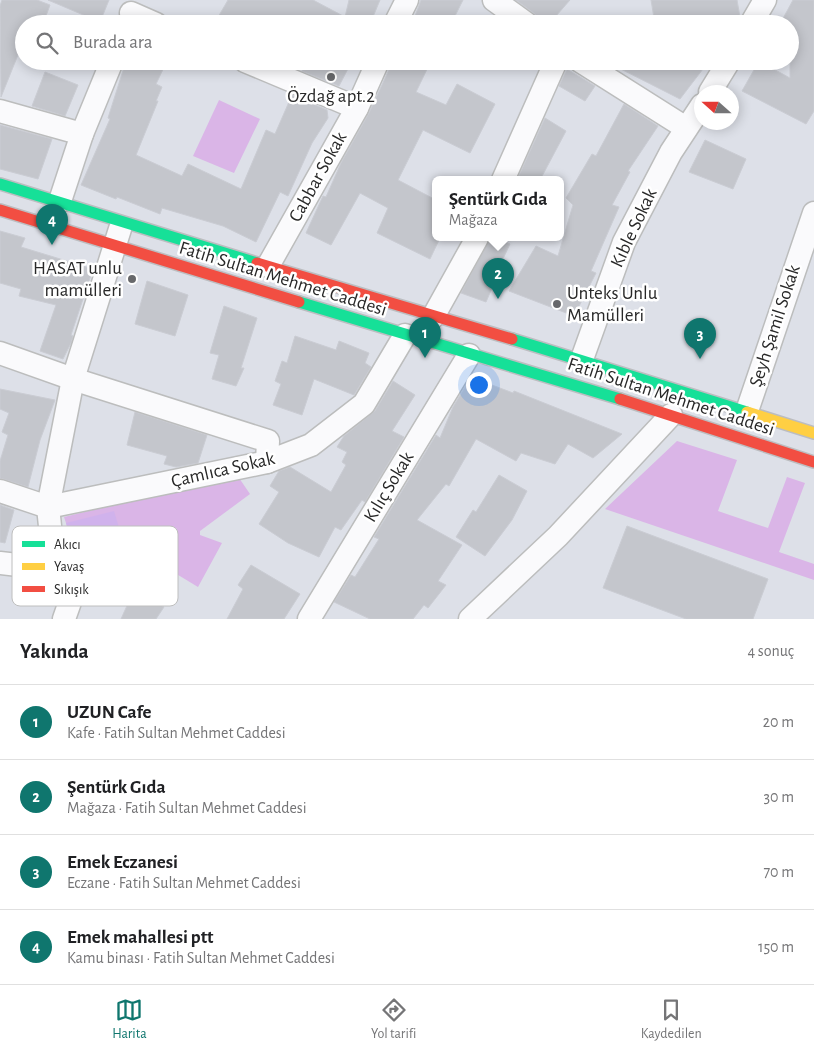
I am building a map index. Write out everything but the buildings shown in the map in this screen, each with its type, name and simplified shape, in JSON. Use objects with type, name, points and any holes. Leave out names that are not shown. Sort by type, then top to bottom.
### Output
[{"type":"main road","name":"Fatih Sultan Mehmet Caddesi","points":[[0,184],[433,318],[582,359],[814,433]]},
{"type":"main road","name":"Fatih Sultan Mehmet Caddesi","points":[[0,210],[469,355],[573,384],[814,462]]},
{"type":"street","points":[[400,15],[407,0]]},
{"type":"street","points":[[494,0],[515,15]]},
{"type":"street","points":[[756,15],[765,0]]},
{"type":"street","points":[[60,202],[82,134],[108,70]]},
{"type":"street","points":[[266,70],[357,108]]},
{"type":"street","name":"Cabbar Sokak","points":[[268,266],[357,108],[374,70]]},
{"type":"street","points":[[505,176],[552,70]]},
{"type":"street","points":[[594,70],[686,128]]},
{"type":"street","points":[[714,85],[723,70]]},
{"type":"street","points":[[0,111],[82,134]]},
{"type":"street","name":"Kıble Sokak","points":[[582,359],[624,242],[670,152],[694,116]]},
{"type":"street","name":"Şeyh Şamil Sokak","points":[[747,411],[814,213]]},
{"type":"street","points":[[50,526],[48,507],[73,379],[123,221]]},
{"type":"street","points":[[433,318],[475,241]]},
{"type":"street","name":"Çamlıca Sokak","points":[[48,507],[267,462],[311,445],[364,404],[405,335]]},
{"type":"street","points":[[0,353],[73,379],[268,441],[267,462]]},
{"type":"street","name":"Kılıç Sokak","points":[[309,619],[469,355]]},
{"type":"street","points":[[470,619],[558,536],[671,415]]},
{"type":"street","points":[[0,491],[48,507]]},
{"type":"shaded area","points":[[219,100],[260,119],[234,173],[193,156]]},
{"type":"shaded area","points":[[677,441],[737,460],[718,511],[768,528],[787,477],[805,483],[779,552],[814,564],[814,580],[605,509]]},
{"type":"shaded area","points":[[237,475],[250,494],[200,531],[200,535],[222,543],[198,587],[178,575],[178,526],[67,526],[64,517]]},
{"type":"shaded area","points":[[114,511],[118,526],[67,526],[66,523]]},
{"type":"traffic: fast","points":[[0,184],[257,263]]},
{"type":"traffic: fast","points":[[299,302],[620,399]]},
{"type":"traffic: fast","points":[[512,339],[747,412]]},
{"type":"traffic: slow","points":[[747,412],[814,433]]},
{"type":"traffic: jam","points":[[0,210],[299,302]]},
{"type":"traffic: jam","points":[[257,263],[512,339]]},
{"type":"traffic: jam","points":[[620,399],[814,462]]},
{"type":"place","name":"Özdağ apt.2","points":[[331,77]]},
{"type":"place","name":"Emek mahallesi ptt","points":[[52,245]]},
{"type":"place","name":"HASAT unlu mamülleri","points":[[132,279]]},
{"type":"place","name":"Şentürk Gıda","points":[[498,299]]},
{"type":"place","name":"Unteks Unlu Mamülleri","points":[[557,304]]},
{"type":"place","name":"UZUN Cafe","points":[[425,358]]},
{"type":"place","name":"Emek Eczanesi","points":[[700,359]]}]
